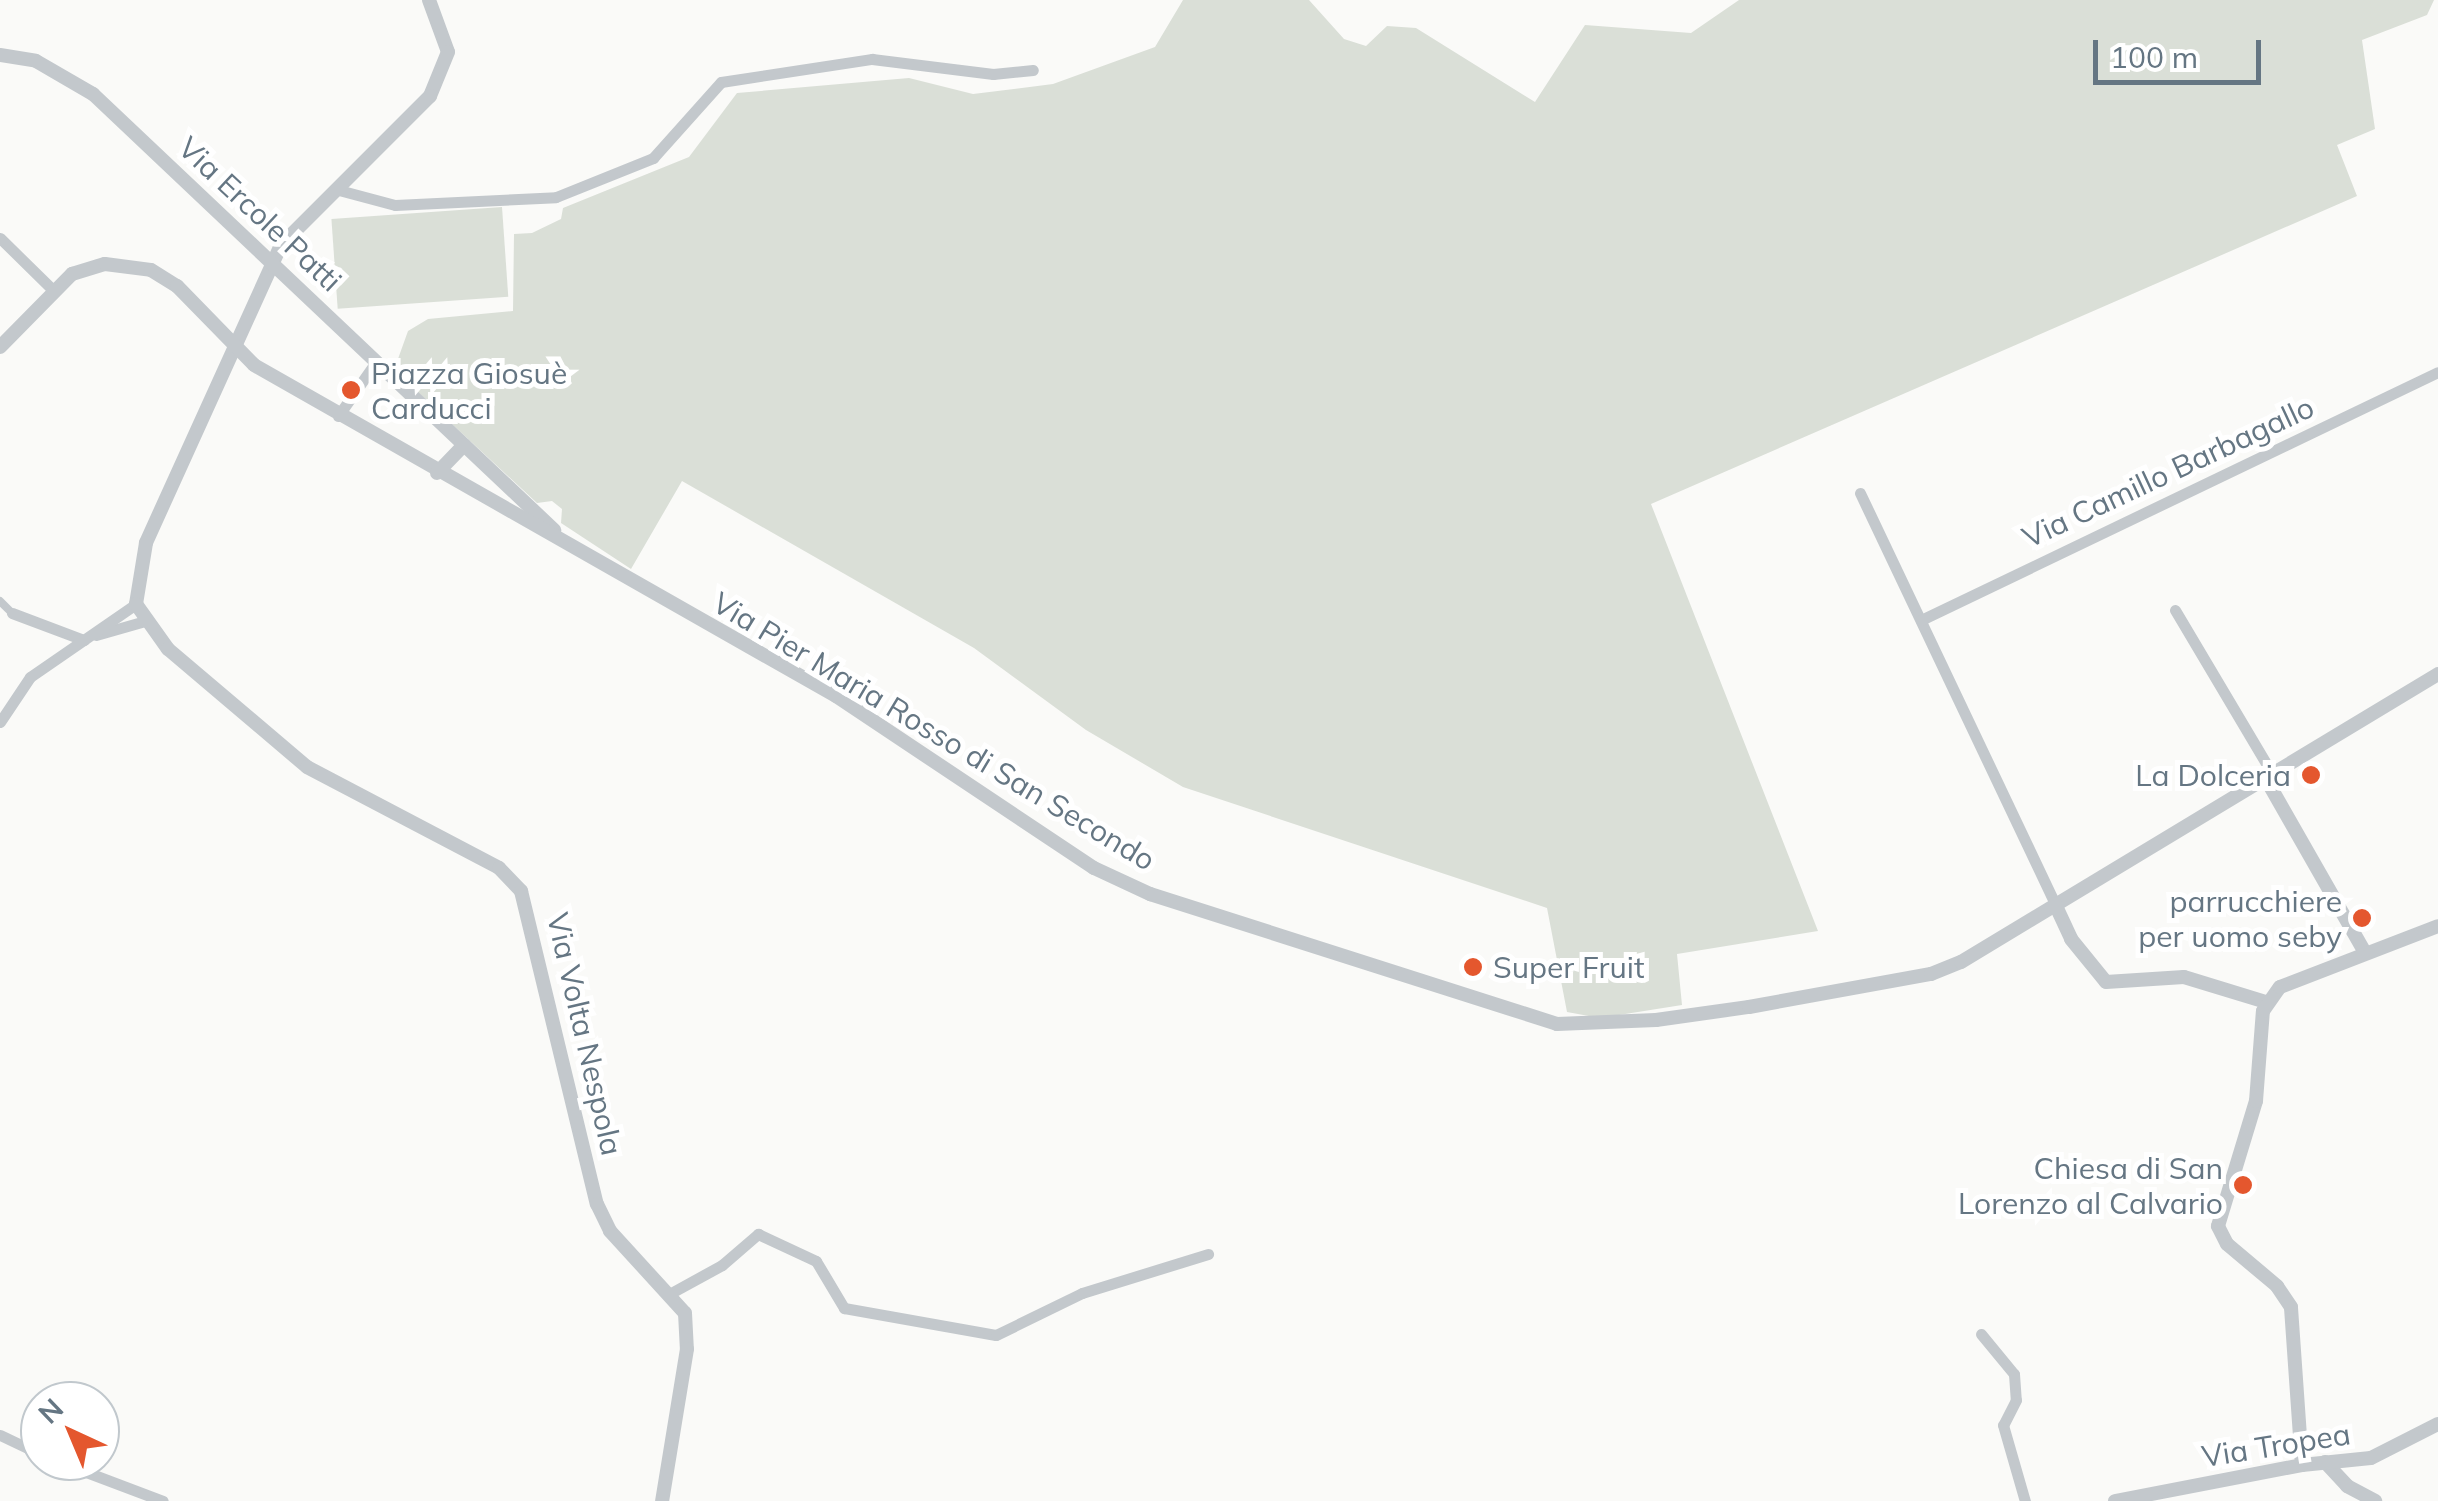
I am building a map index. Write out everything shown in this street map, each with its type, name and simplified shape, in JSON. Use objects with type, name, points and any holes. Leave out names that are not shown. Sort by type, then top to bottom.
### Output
[{"type":"street","points":[[0,722],[30,677],[136,604],[146,543],[272,261],[335,189],[430,96],[448,52],[429,0]]},
{"type":"street","name":"Via Ercole Patti","points":[[0,56],[68,74],[272,261],[544,522],[608,568]]},
{"type":"street","points":[[335,189],[395,204],[556,197],[652,158],[721,82],[872,60],[992,74],[1033,70]]},
{"type":"street","points":[[0,238],[54,291]]},
{"type":"street","name":"Via Pier Maria Rosso di San Secondo","points":[[2,340],[54,291],[91,266],[151,270],[176,286],[254,365],[437,473],[836,696],[1094,868],[1150,894],[1514,1015],[1557,1024],[1656,1020],[1931,974],[1995,946],[2055,904],[2438,674]]},
{"type":"street","points":[[338,416],[376,362]]},
{"type":"street","name":"Via Camillo Barbagallo","points":[[1921,620],[2438,372]]},
{"type":"street","points":[[437,473],[464,445]]},
{"type":"street","points":[[1860,494],[2071,939],[2106,982],[2184,977],[2261,999]]},
{"type":"street","points":[[0,601],[12,613],[86,639],[145,622]]},
{"type":"street","name":"Via Volta Nespola","points":[[136,604],[145,622],[168,649],[318,776],[512,879],[529,913],[597,1204],[610,1231],[671,1293],[685,1314],[687,1349],[662,1501]]},
{"type":"street","points":[[2175,610],[2364,951]]},
{"type":"street","points":[[2302,1464],[2290,1307],[2277,1286],[2227,1244],[2218,1226],[2256,1102],[2261,999],[2275,982],[2438,926]]},
{"type":"street","points":[[671,1293],[722,1265],[758,1234],[816,1261],[844,1308],[996,1335],[1082,1293],[1208,1254]]},
{"type":"street","points":[[1981,1334],[2014,1374],[2016,1400],[2003,1424],[2025,1501]]},
{"type":"street","name":"Via Tropea","points":[[2115,1501],[2302,1464],[2388,1454],[2438,1424]]},
{"type":"street","points":[[2325,1462],[2347,1486],[2375,1501]]},
{"type":"street","points":[[110,1481],[163,1501]]},
{"type":"shaded area","points":[[1183,0],[1309,0],[1344,39],[1366,46],[1387,26],[1416,28],[1535,102],[1585,25],[1691,33],[1739,0],[2434,0],[2427,15],[2362,40],[2375,129],[2337,145],[2357,196],[1651,504],[1818,931],[1677,954],[1682,1005],[1600,1018],[1567,1012],[1547,908],[1183,787],[1086,730],[974,648],[682,481],[631,569],[561,523],[562,509],[552,501],[537,503],[394,370],[408,331],[428,319],[513,311],[514,234],[532,233],[561,219],[563,208],[689,157],[737,93],[909,78],[973,94],[1053,84],[1155,47]]},
{"type":"shaded area","points":[[502,207],[508,297],[338,309],[331,219]]},
{"type":"place","name":"Piazza Giosuè Carducci","points":[[351,390]]},
{"type":"place","name":"La Dolceria","points":[[2311,775]]},
{"type":"place","name":"parrucchiere per uomo seby","points":[[2362,918]]},
{"type":"place","name":"Super Fruit","points":[[1473,967]]},
{"type":"place","name":"Chiesa di San Lorenzo al Calvario","points":[[2243,1185]]}]
